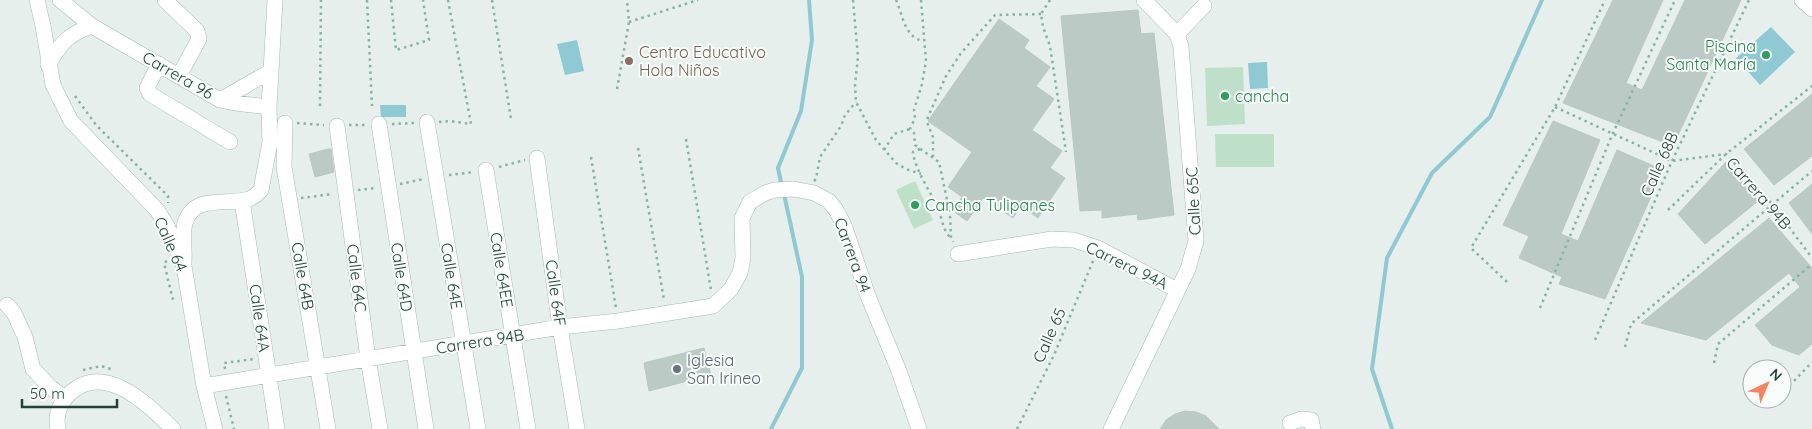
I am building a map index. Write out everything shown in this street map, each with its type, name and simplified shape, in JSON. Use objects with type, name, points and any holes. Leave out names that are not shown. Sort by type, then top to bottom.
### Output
[{"type":"street","name":"Calle 64","points":[[37,0],[53,85],[71,121],[157,210],[167,226],[184,266],[204,386],[215,429]]},
{"type":"street","name":"Carrera 96","points":[[60,0],[92,26],[220,100],[270,106]]},
{"type":"street","points":[[165,0],[197,31],[198,39],[179,76]]},
{"type":"street","points":[[184,266],[184,225],[188,215],[194,208],[205,203],[250,199],[261,190],[270,142],[271,71],[276,0]]},
{"type":"street","points":[[1144,0],[1177,34],[1204,6]]},
{"type":"street","points":[[1802,0],[1812,8]]},
{"type":"street","points":[[48,64],[58,48],[75,32],[92,26]]},
{"type":"street","name":"Calle 65C","points":[[1112,429],[1176,290],[1188,269],[1196,241],[1183,65],[1177,34]]},
{"type":"street","points":[[159,64],[147,88],[150,94],[230,142]]},
{"type":"street","points":[[220,100],[271,71]]},
{"type":"street","name":"Calle 64E","points":[[427,122],[478,429]]},
{"type":"street","name":"Calle 64B","points":[[285,123],[284,167],[328,429]]},
{"type":"street","name":"Calle 64D","points":[[379,124],[426,429]]},
{"type":"street","name":"Calle 64C","points":[[337,126],[368,359],[380,429]]},
{"type":"street","name":"Calle 64F","points":[[537,158],[560,327],[578,429]]},
{"type":"street","name":"Calle 64EE","points":[[486,170],[528,429]]},
{"type":"street","name":"Carrera 94","points":[[714,306],[731,290],[740,273],[743,258],[742,218],[750,202],[765,193],[775,190],[799,190],[814,193],[830,201],[840,218],[868,296],[899,371],[919,429]]},
{"type":"street","name":"Calle 64A","points":[[243,208],[277,429]]},
{"type":"street","name":"Carrera 94A","points":[[958,254],[1052,239],[1074,240],[1098,248],[1176,290]]},
{"type":"street","points":[[7,305],[14,313],[25,337],[33,369],[50,387],[65,398]]},
{"type":"street","name":"Carrera 94B","points":[[204,386],[560,327],[618,321],[714,306]]},
{"type":"street","points":[[58,429],[58,411],[65,398],[72,391],[89,383],[102,382],[117,385],[145,404],[173,429]]},
{"type":"street","points":[[1290,424],[1301,419],[1311,420],[1313,429]]},
{"type":"path","points":[[320,106],[321,0]]},
{"type":"path","points":[[367,0],[372,106]]},
{"type":"path","points":[[391,0],[396,50],[429,40],[423,0]]},
{"type":"path","points":[[448,0],[471,124]]},
{"type":"path","points":[[492,0],[511,119]]},
{"type":"path","points":[[617,89],[629,22],[627,0]]},
{"type":"path","points":[[629,22],[698,0]]},
{"type":"path","points":[[853,0],[858,58],[855,85],[856,102],[871,131],[884,150],[906,169],[921,174]]},
{"type":"path","points":[[896,0],[912,37],[923,41]]},
{"type":"path","points":[[910,129],[926,61],[921,0]]},
{"type":"path","points":[[1050,0],[1041,14],[1043,27],[1050,46],[1066,152]]},
{"type":"path","points":[[1506,282],[1471,248],[1555,107],[1605,0]]},
{"type":"path","points":[[1540,308],[1613,133],[1675,0]]},
{"type":"path","name":"Calle 68B","points":[[1595,340],[1672,161],[1749,0]]},
{"type":"path","points":[[933,156],[933,137],[927,122],[928,117],[946,76],[961,53],[995,15],[1041,14]]},
{"type":"path","points":[[1668,210],[1726,154],[1812,86]]},
{"type":"path","points":[[72,92],[96,124],[169,198],[170,203]]},
{"type":"path","points":[[799,190],[816,179],[820,157],[845,115],[856,102]]},
{"type":"path","points":[[1555,107],[1672,161]]},
{"type":"path","points":[[884,150],[888,140],[894,134],[910,129]]},
{"type":"path","points":[[910,129],[914,133],[915,145],[939,162],[950,214],[951,238]]},
{"type":"path","points":[[686,139],[714,306]]},
{"type":"path","points":[[638,148],[666,314]]},
{"type":"path","points":[[920,149],[913,152],[915,164],[939,210],[947,234],[951,238],[958,254]]},
{"type":"path","name":"Carrera 94B","points":[[1672,161],[1726,154],[1772,204],[1812,258]]},
{"type":"path","points":[[592,157],[618,321]]},
{"type":"path","points":[[1625,347],[1631,324],[1812,171]]},
{"type":"path","points":[[169,198],[169,207]]},
{"type":"path","name":"Calle 65","points":[[1017,429],[1054,355],[1098,248]]},
{"type":"path","points":[[170,257],[170,260],[164,263],[173,300],[180,298]]},
{"type":"path","points":[[1714,363],[1718,344],[1812,264]]},
{"type":"path","points":[[234,429],[222,370],[225,369],[224,363],[266,358]]},
{"type":"path","points":[[1794,381],[1812,362]]},
{"type":"green space","name":"cancha","points":[[1243,67],[1245,124],[1207,126],[1205,68]]},
{"type":"green space","name":"cancha","points":[[1215,134],[1274,134],[1274,167],[1216,167]]},
{"type":"green space","name":"Cancha Tulipanes","points":[[915,181],[933,220],[914,229],[896,190]]},
{"type":"water","name":"Piscina Santa María","points":[[1771,27],[1795,52],[1760,85],[1736,58]]},
{"type":"water","points":[[577,40],[584,71],[565,75],[557,44]]},
{"type":"water","points":[[1267,62],[1268,88],[1250,89],[1248,63]]},
{"type":"water","points":[[380,105],[406,105],[406,117],[381,117]]},
{"type":"building","points":[[1613,0],[1663,0],[1626,83],[1642,90],[1685,0],[1741,0],[1673,146],[1563,103]]},
{"type":"building","points":[[1138,10],[1141,34],[1154,33],[1174,215],[1138,220],[1137,214],[1102,218],[1102,210],[1080,211],[1061,16]]},
{"type":"building","points":[[999,19],[1029,40],[1024,48],[1050,67],[1036,86],[1054,99],[1032,130],[1062,151],[1050,168],[1065,178],[1038,218],[1021,206],[1013,218],[983,198],[967,221],[953,211],[962,197],[948,187],[972,152],[928,121]]},
{"type":"building","points":[[1812,94],[1812,156],[1774,185],[1744,149]]},
{"type":"building","points":[[1553,121],[1600,140],[1561,234],[1578,241],[1617,150],[1663,170],[1605,299],[1559,284],[1562,277],[1519,258],[1529,236],[1503,225]]},
{"type":"building","points":[[331,149],[334,172],[315,177],[309,154]]},
{"type":"building","points":[[1726,162],[1758,201],[1705,244],[1678,214]]},
{"type":"building","points":[[1812,184],[1812,234],[1789,203]]},
{"type":"building","points":[[1769,218],[1812,268],[1812,344],[1799,355],[1772,345],[1755,325],[1800,287],[1789,273],[1706,340],[1641,323]]},
{"type":"building","name":"Iglesia San Irineo","points":[[704,348],[711,375],[649,391],[644,363]]},
{"type":"building","points":[[1185,411],[1196,412],[1206,416],[1219,429],[1160,429],[1166,420],[1175,414]]},
{"type":"waterway","points":[[782,187],[778,168],[801,111],[812,40],[809,0]]},
{"type":"waterway","points":[[1392,429],[1372,369],[1387,258],[1432,173],[1490,117],[1542,0]]},
{"type":"waterway","points":[[771,429],[802,368],[802,277],[784,194]]},
{"type":"place","name":"Piscina Santa María","points":[[1766,55]]},
{"type":"place","name":"Centro Educativo Hola Niños","points":[[629,61]]},
{"type":"place","name":"cancha","points":[[1225,96]]},
{"type":"place","name":"Cancha Tulipanes","points":[[915,205]]},
{"type":"place","name":"Iglesia San Irineo","points":[[677,369]]}]
